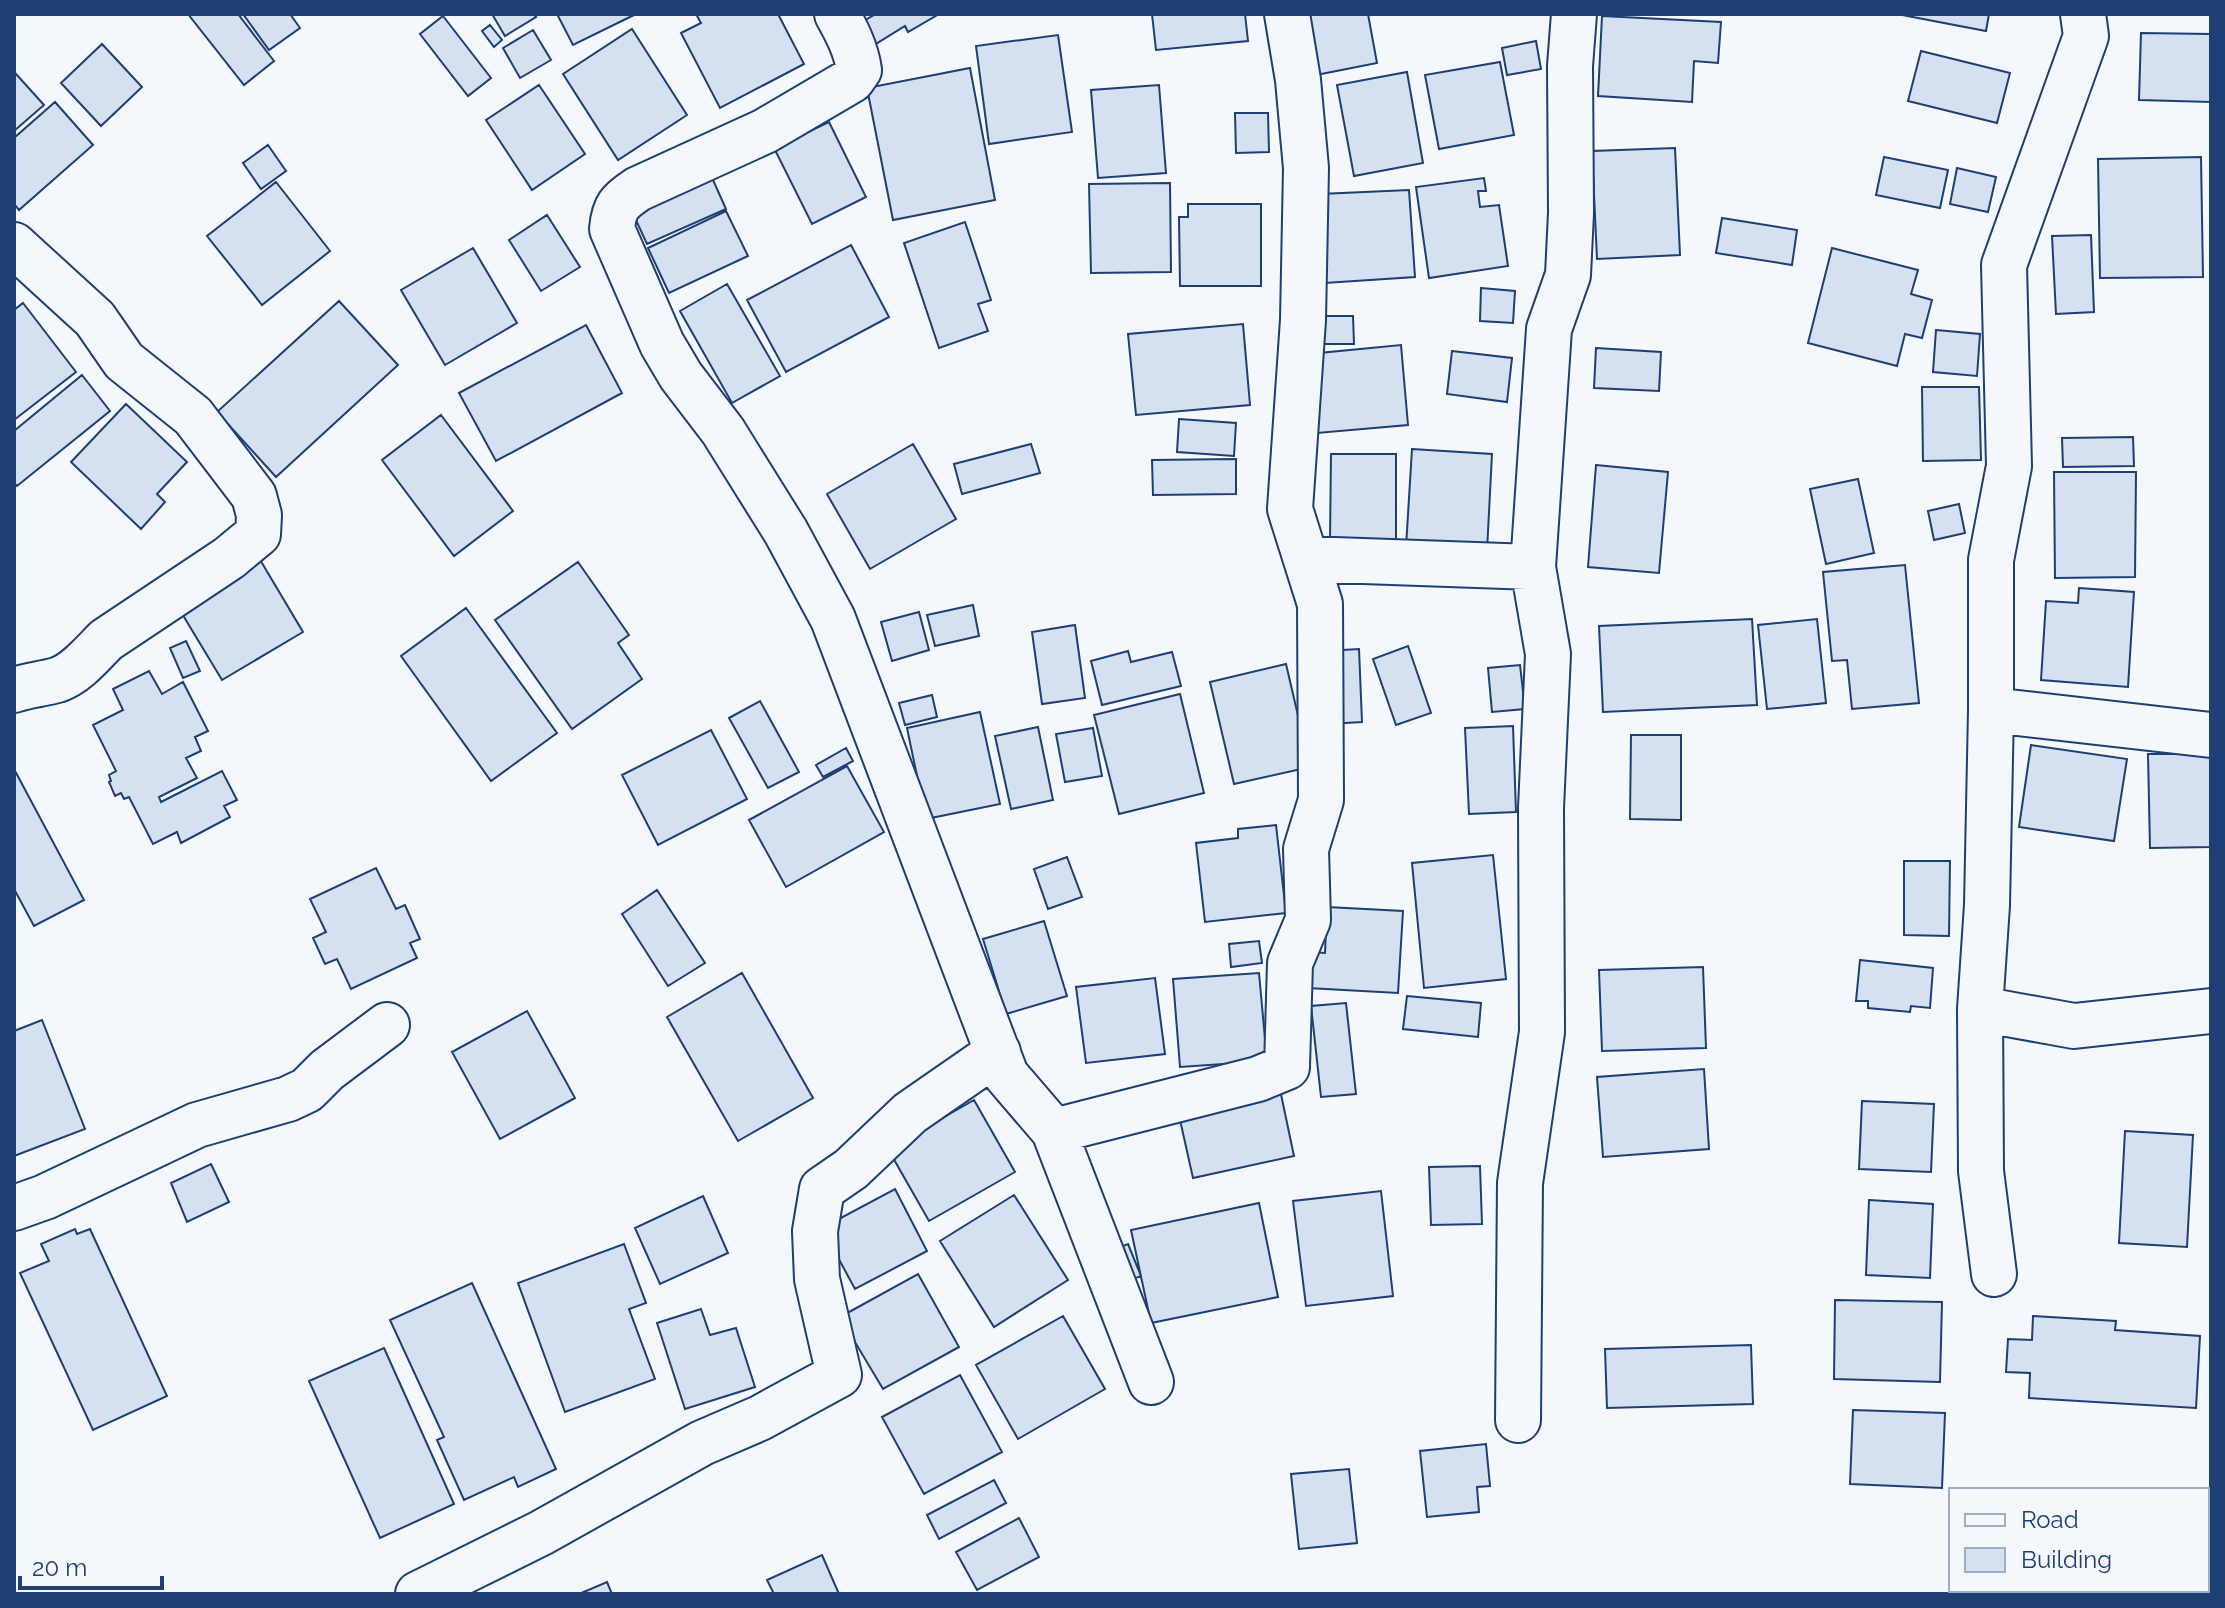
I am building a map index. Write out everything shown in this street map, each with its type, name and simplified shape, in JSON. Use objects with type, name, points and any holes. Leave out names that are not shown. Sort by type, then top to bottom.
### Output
[{"type":"street","points":[[837,14],[858,58],[859,70],[852,80],[765,131],[623,198],[613,212],[612,229],[662,344],[681,376],[723,431],[786,532],[833,619],[1006,1075],[1054,1131],[1151,1382]]},
{"type":"street","points":[[1054,1131],[1258,1079],[1287,1067],[1290,963],[1308,920],[1306,849],[1321,800],[1320,604],[1290,509],[1303,320],[1306,168],[1298,80],[1287,14]]},
{"type":"street","points":[[1518,1420],[1520,1183],[1542,1032],[1541,808],[1548,654],[1533,567],[1549,329],[1568,275],[1571,213],[1570,66],[1574,14]]},
{"type":"street","points":[[1994,1274],[1981,1171],[1980,1009],[1987,905],[1991,560],[2009,466],[2004,265],[2086,36],[2083,14]]},
{"type":"street","points":[[14,245],[95,319],[124,361],[193,416],[254,496],[259,515],[258,534],[229,558],[106,640],[61,679],[14,690]]},
{"type":"street","points":[[1306,559],[1533,567]]},
{"type":"street","points":[[1991,710],[2211,735]]},
{"type":"street","points":[[1980,1009],[2074,1026],[2211,1011]]},
{"type":"street","points":[[14,1208],[45,1197],[197,1125],[288,1099],[307,1090],[327,1070],[387,1025]]},
{"type":"street","points":[[418,1594],[541,1533],[702,1443],[760,1418],[839,1375],[817,1279],[815,1231],[822,1189],[851,1169],[910,1113],[998,1052]]},
{"type":"building","points":[[188,14],[238,14],[274,61],[244,85]]},
{"type":"building","points":[[243,14],[290,14],[300,28],[269,50]]},
{"type":"building","points":[[492,14],[533,14],[536,17],[505,36]]},
{"type":"building","points":[[557,14],[636,14],[573,45]]},
{"type":"building","points":[[696,14],[778,14],[804,64],[720,108],[681,33],[701,23]]},
{"type":"building","points":[[876,14],[939,14],[908,32],[905,26],[866,50],[853,27]]},
{"type":"building","points":[[1152,14],[1245,14],[1248,41],[1156,50]]},
{"type":"building","points":[[1299,14],[1368,14],[1377,63],[1311,76]]},
{"type":"building","points":[[1897,14],[1989,14],[1986,31]]},
{"type":"building","points":[[443,16],[491,78],[468,96],[420,34]]},
{"type":"building","points":[[1602,16],[1721,22],[1718,63],[1694,61],[1692,102],[1598,96]]},
{"type":"building","points":[[490,25],[502,40],[494,47],[482,31]]},
{"type":"building","points":[[632,29],[687,115],[618,160],[563,74]]},
{"type":"building","points":[[533,30],[551,60],[520,78],[503,48]]},
{"type":"building","points":[[2141,33],[2211,34],[2211,102],[2139,100]]},
{"type":"building","points":[[1058,35],[1072,132],[989,144],[976,46]]},
{"type":"building","points":[[1536,41],[1541,69],[1507,75],[1502,48]]},
{"type":"building","points":[[102,44],[142,87],[101,126],[61,83]]},
{"type":"building","points":[[1921,51],[2010,73],[1997,123],[1908,101]]},
{"type":"building","points":[[1500,62],[1514,135],[1439,149],[1425,75]]},
{"type":"building","points":[[970,68],[995,200],[893,220],[867,88]]},
{"type":"building","points":[[1407,72],[1423,163],[1354,176],[1337,85]]},
{"type":"building","points":[[16,74],[44,105],[14,131],[14,76]]},
{"type":"building","points":[[539,85],[585,154],[532,190],[486,120]]},
{"type":"building","points":[[1159,85],[1166,173],[1098,178],[1091,90]]},
{"type":"building","points":[[55,102],[93,145],[19,210],[14,204],[14,138]]},
{"type":"building","points":[[1235,113],[1268,113],[1269,152],[1236,153]]},
{"type":"building","points":[[829,122],[866,197],[812,224],[774,148]]},
{"type":"building","points":[[268,145],[286,171],[261,189],[243,163]]},
{"type":"building","points":[[1675,148],[1680,255],[1597,259],[1592,151]]},
{"type":"building","points":[[1884,157],[1948,170],[1940,208],[1876,195]]},
{"type":"building","points":[[2201,157],[2203,277],[2100,278],[2098,159]]},
{"type":"building","points":[[1957,168],[1996,177],[1988,212],[1950,204]]},
{"type":"building","points":[[709,171],[726,209],[647,244],[629,205]]},
{"type":"building","points":[[1484,178],[1486,191],[1478,191],[1480,207],[1499,205],[1508,266],[1429,278],[1416,187]]},
{"type":"building","points":[[276,182],[330,251],[262,305],[207,236]]},
{"type":"building","points":[[1170,183],[1171,272],[1091,273],[1089,184]]},
{"type":"building","points":[[1409,190],[1415,277],[1325,283],[1320,194]]},
{"type":"building","points":[[1188,204],[1261,204],[1261,286],[1180,286],[1179,217],[1188,217]]},
{"type":"building","points":[[726,211],[748,256],[669,293],[648,248]]},
{"type":"building","points":[[547,215],[580,267],[541,291],[509,240]]},
{"type":"building","points":[[1722,218],[1797,230],[1792,265],[1716,253]]},
{"type":"building","points":[[965,222],[991,300],[978,304],[988,331],[939,348],[904,243]]},
{"type":"building","points":[[2091,235],[2094,312],[2056,314],[2052,236]]},
{"type":"building","points":[[851,245],[889,317],[786,372],[747,300]]},
{"type":"building","points":[[473,248],[517,323],[445,365],[401,290]]},
{"type":"building","points":[[1832,248],[1918,270],[1911,294],[1932,300],[1922,338],[1905,334],[1897,366],[1808,343]]},
{"type":"building","points":[[727,284],[780,376],[732,403],[680,311]]},
{"type":"building","points":[[1481,288],[1515,291],[1513,323],[1480,321]]},
{"type":"building","points":[[339,301],[398,365],[276,477],[217,412]]},
{"type":"building","points":[[23,303],[76,372],[14,420],[14,310]]},
{"type":"building","points":[[1306,316],[1353,316],[1354,344],[1306,344]]},
{"type":"building","points":[[1243,324],[1250,405],[1136,415],[1128,334]]},
{"type":"building","points":[[586,325],[622,393],[496,461],[459,393]]},
{"type":"building","points":[[1936,330],[1980,334],[1977,376],[1933,372]]},
{"type":"building","points":[[1401,345],[1408,425],[1317,433],[1309,354]]},
{"type":"building","points":[[1596,348],[1661,352],[1659,391],[1594,388]]},
{"type":"building","points":[[1452,351],[1512,358],[1507,402],[1447,394]]},
{"type":"building","points":[[82,375],[110,411],[17,486],[14,483],[14,431]]},
{"type":"building","points":[[1922,387],[1979,387],[1981,460],[1923,461]]},
{"type":"building","points":[[126,404],[187,462],[157,494],[165,502],[141,529],[71,462]]},
{"type":"building","points":[[441,415],[513,511],[454,556],[382,460]]},
{"type":"building","points":[[1179,419],[1236,423],[1234,456],[1177,452]]},
{"type":"building","points":[[2133,437],[2134,466],[2063,467],[2062,438]]},
{"type":"building","points":[[913,444],[956,519],[870,569],[827,494]]},
{"type":"building","points":[[1031,444],[1040,473],[962,494],[954,464]]},
{"type":"building","points":[[1412,449],[1492,454],[1487,551],[1406,547]]},
{"type":"building","points":[[1331,454],[1396,454],[1396,540],[1330,539]]},
{"type":"building","points":[[1236,459],[1236,494],[1153,495],[1152,460]]},
{"type":"building","points":[[1596,465],[1668,472],[1659,573],[1588,567]]},
{"type":"building","points":[[2054,472],[2136,472],[2135,577],[2055,578]]},
{"type":"building","points":[[1858,479],[1874,553],[1826,564],[1810,489]]},
{"type":"building","points":[[1959,504],[1965,533],[1934,540],[1928,511]]},
{"type":"building","points":[[256,553],[303,632],[222,680],[175,602]]},
{"type":"building","points":[[578,562],[629,635],[618,643],[642,679],[572,729],[495,620]]},
{"type":"building","points":[[1905,565],[1919,703],[1852,709],[1847,660],[1832,661],[1823,572]]},
{"type":"building","points":[[2079,588],[2134,592],[2128,687],[2041,680],[2046,601],[2078,603]]},
{"type":"building","points":[[973,605],[979,636],[935,646],[927,615]]},
{"type":"building","points":[[466,608],[557,733],[491,781],[401,656]]},
{"type":"building","points":[[919,612],[929,650],[892,661],[881,622]]},
{"type":"building","points":[[1752,619],[1757,705],[1603,712],[1599,626]]},
{"type":"building","points":[[1817,619],[1826,703],[1767,709],[1758,625]]},
{"type":"building","points":[[1075,625],[1085,698],[1042,704],[1032,632]]},
{"type":"building","points":[[186,641],[200,671],[183,678],[170,648]]},
{"type":"building","points":[[1408,646],[1431,713],[1396,725],[1373,659]]},
{"type":"building","points":[[1359,649],[1362,722],[1328,724],[1325,651]]},
{"type":"building","points":[[1128,651],[1131,662],[1172,652],[1181,686],[1102,705],[1091,661]]},
{"type":"building","points":[[1286,664],[1310,767],[1234,784],[1210,682]]},
{"type":"building","points":[[1520,665],[1525,709],[1492,712],[1488,668]]},
{"type":"building","points":[[149,671],[162,694],[183,682],[208,731],[195,737],[201,751],[186,758],[197,778],[159,797],[161,802],[222,771],[237,800],[224,806],[230,817],[181,843],[177,832],[153,844],[129,797],[124,799],[121,793],[115,796],[109,775],[116,771],[93,725],[123,710],[113,689]]},
{"type":"building","points":[[1180,694],[1204,793],[1119,814],[1094,715]]},
{"type":"building","points":[[932,695],[937,717],[905,725],[899,703]]},
{"type":"building","points":[[760,701],[799,772],[768,788],[729,718]]},
{"type":"building","points":[[980,712],[1000,804],[926,819],[907,728]]},
{"type":"building","points":[[1513,726],[1516,812],[1469,814],[1465,728]]},
{"type":"building","points":[[1038,727],[1053,800],[1011,809],[995,736]]},
{"type":"building","points":[[1093,728],[1102,776],[1065,782],[1056,734]]},
{"type":"building","points":[[711,730],[747,799],[658,845],[622,775]]},
{"type":"building","points":[[1631,735],[1681,735],[1681,820],[1630,819]]},
{"type":"building","points":[[2031,745],[2127,759],[2114,841],[2019,827]]},
{"type":"building","points":[[846,748],[853,761],[823,777],[816,765]]},
{"type":"building","points":[[2148,754],[2211,754],[2211,847],[2150,848]]},
{"type":"building","points":[[847,766],[884,832],[786,887],[749,820]]},
{"type":"building","points":[[14,769],[84,900],[34,926],[14,889]]},
{"type":"building","points":[[1276,825],[1286,913],[1205,922],[1196,843],[1238,838],[1238,829]]},
{"type":"building","points":[[1493,855],[1506,979],[1424,988],[1412,863]]},
{"type":"building","points":[[1067,857],[1082,897],[1048,909],[1034,869]]},
{"type":"building","points":[[1904,861],[1950,861],[1949,936],[1904,935]]},
{"type":"building","points":[[376,868],[396,909],[405,905],[420,939],[410,943],[417,958],[351,989],[337,959],[325,964],[313,938],[326,932],[310,899]]},
{"type":"building","points":[[657,890],[705,963],[668,986],[622,914]]},
{"type":"building","points":[[1327,907],[1403,911],[1398,993],[1308,988],[1310,952],[1325,953]]},
{"type":"building","points":[[1044,921],[1067,996],[1006,1014],[983,939]]},
{"type":"building","points":[[1259,941],[1262,963],[1231,967],[1229,944]]},
{"type":"building","points":[[1860,960],[1933,968],[1930,1008],[1911,1006],[1910,1012],[1868,1008],[1868,1001],[1856,1001]]},
{"type":"building","points":[[1703,967],[1706,1048],[1602,1051],[1599,970]]},
{"type":"building","points":[[742,973],[813,1098],[738,1141],[667,1017]]},
{"type":"building","points":[[1259,973],[1267,1061],[1180,1067],[1173,979]]},
{"type":"building","points":[[1155,978],[1165,1054],[1086,1063],[1076,987]]},
{"type":"building","points":[[1407,996],[1481,1003],[1478,1037],[1403,1029]]},
{"type":"building","points":[[1346,1003],[1356,1094],[1321,1097],[1311,1006]]},
{"type":"building","points":[[527,1011],[575,1098],[500,1139],[452,1052]]},
{"type":"building","points":[[42,1020],[85,1129],[14,1156],[14,1031]]},
{"type":"building","points":[[1704,1069],[1709,1149],[1603,1157],[1597,1077]]},
{"type":"building","points":[[1278,1080],[1294,1156],[1193,1178],[1176,1102]]},
{"type":"building","points":[[974,1100],[1015,1172],[929,1221],[888,1149]]},
{"type":"building","points":[[1862,1101],[1934,1104],[1931,1172],[1859,1169]]},
{"type":"building","points":[[2125,1131],[2193,1135],[2187,1247],[2119,1243]]},
{"type":"building","points":[[211,1164],[229,1202],[187,1222],[171,1183]]},
{"type":"building","points":[[1480,1166],[1482,1224],[1431,1225],[1429,1167]]},
{"type":"building","points":[[895,1189],[927,1251],[855,1289],[822,1228]]},
{"type":"building","points":[[1381,1191],[1393,1296],[1306,1306],[1293,1201]]},
{"type":"building","points":[[1014,1195],[1068,1280],[994,1327],[940,1241]]},
{"type":"building","points":[[703,1196],[728,1253],[660,1284],[635,1228]]},
{"type":"building","points":[[1869,1200],[1933,1204],[1930,1278],[1866,1275]]},
{"type":"building","points":[[1259,1203],[1278,1297],[1151,1323],[1131,1230]]},
{"type":"building","points":[[75,1229],[77,1234],[90,1229],[167,1396],[93,1430],[20,1273],[49,1261],[41,1244]]},
{"type":"building","points":[[624,1244],[646,1303],[629,1309],[655,1379],[565,1412],[518,1283]]},
{"type":"building","points":[[1128,1244],[1141,1276],[1120,1284],[1107,1252]]},
{"type":"building","points":[[918,1274],[959,1347],[883,1389],[840,1317]]},
{"type":"building","points":[[472,1283],[556,1469],[518,1487],[514,1477],[464,1500],[437,1440],[444,1437],[390,1320]]},
{"type":"building","points":[[1835,1300],[1942,1302],[1940,1382],[1834,1379]]},
{"type":"building","points":[[701,1309],[710,1335],[736,1328],[755,1387],[685,1409],[657,1323]]},
{"type":"building","points":[[1063,1316],[1105,1389],[1018,1439],[976,1365]]},
{"type":"building","points":[[2033,1316],[2116,1321],[2115,1330],[2200,1336],[2196,1408],[2029,1398],[2030,1373],[2006,1372],[2008,1339],[2032,1340]]},
{"type":"building","points":[[1751,1345],[1753,1404],[1607,1408],[1605,1349]]},
{"type":"building","points":[[384,1348],[454,1504],[380,1538],[309,1381]]},
{"type":"building","points":[[960,1375],[1002,1452],[924,1494],[882,1417]]},
{"type":"building","points":[[1853,1410],[1945,1413],[1942,1488],[1850,1484]]},
{"type":"building","points":[[1486,1444],[1490,1486],[1477,1487],[1479,1512],[1427,1517],[1420,1451]]},
{"type":"building","points":[[1349,1469],[1357,1543],[1299,1549],[1291,1474]]},
{"type":"building","points":[[994,1480],[1006,1503],[939,1539],[927,1515]]},
{"type":"building","points":[[1019,1518],[1039,1557],[977,1590],[956,1552]]},
{"type":"building","points":[[822,1555],[839,1594],[774,1594],[767,1580]]},
{"type":"building","points":[[607,1582],[612,1594],[579,1594]]}]
